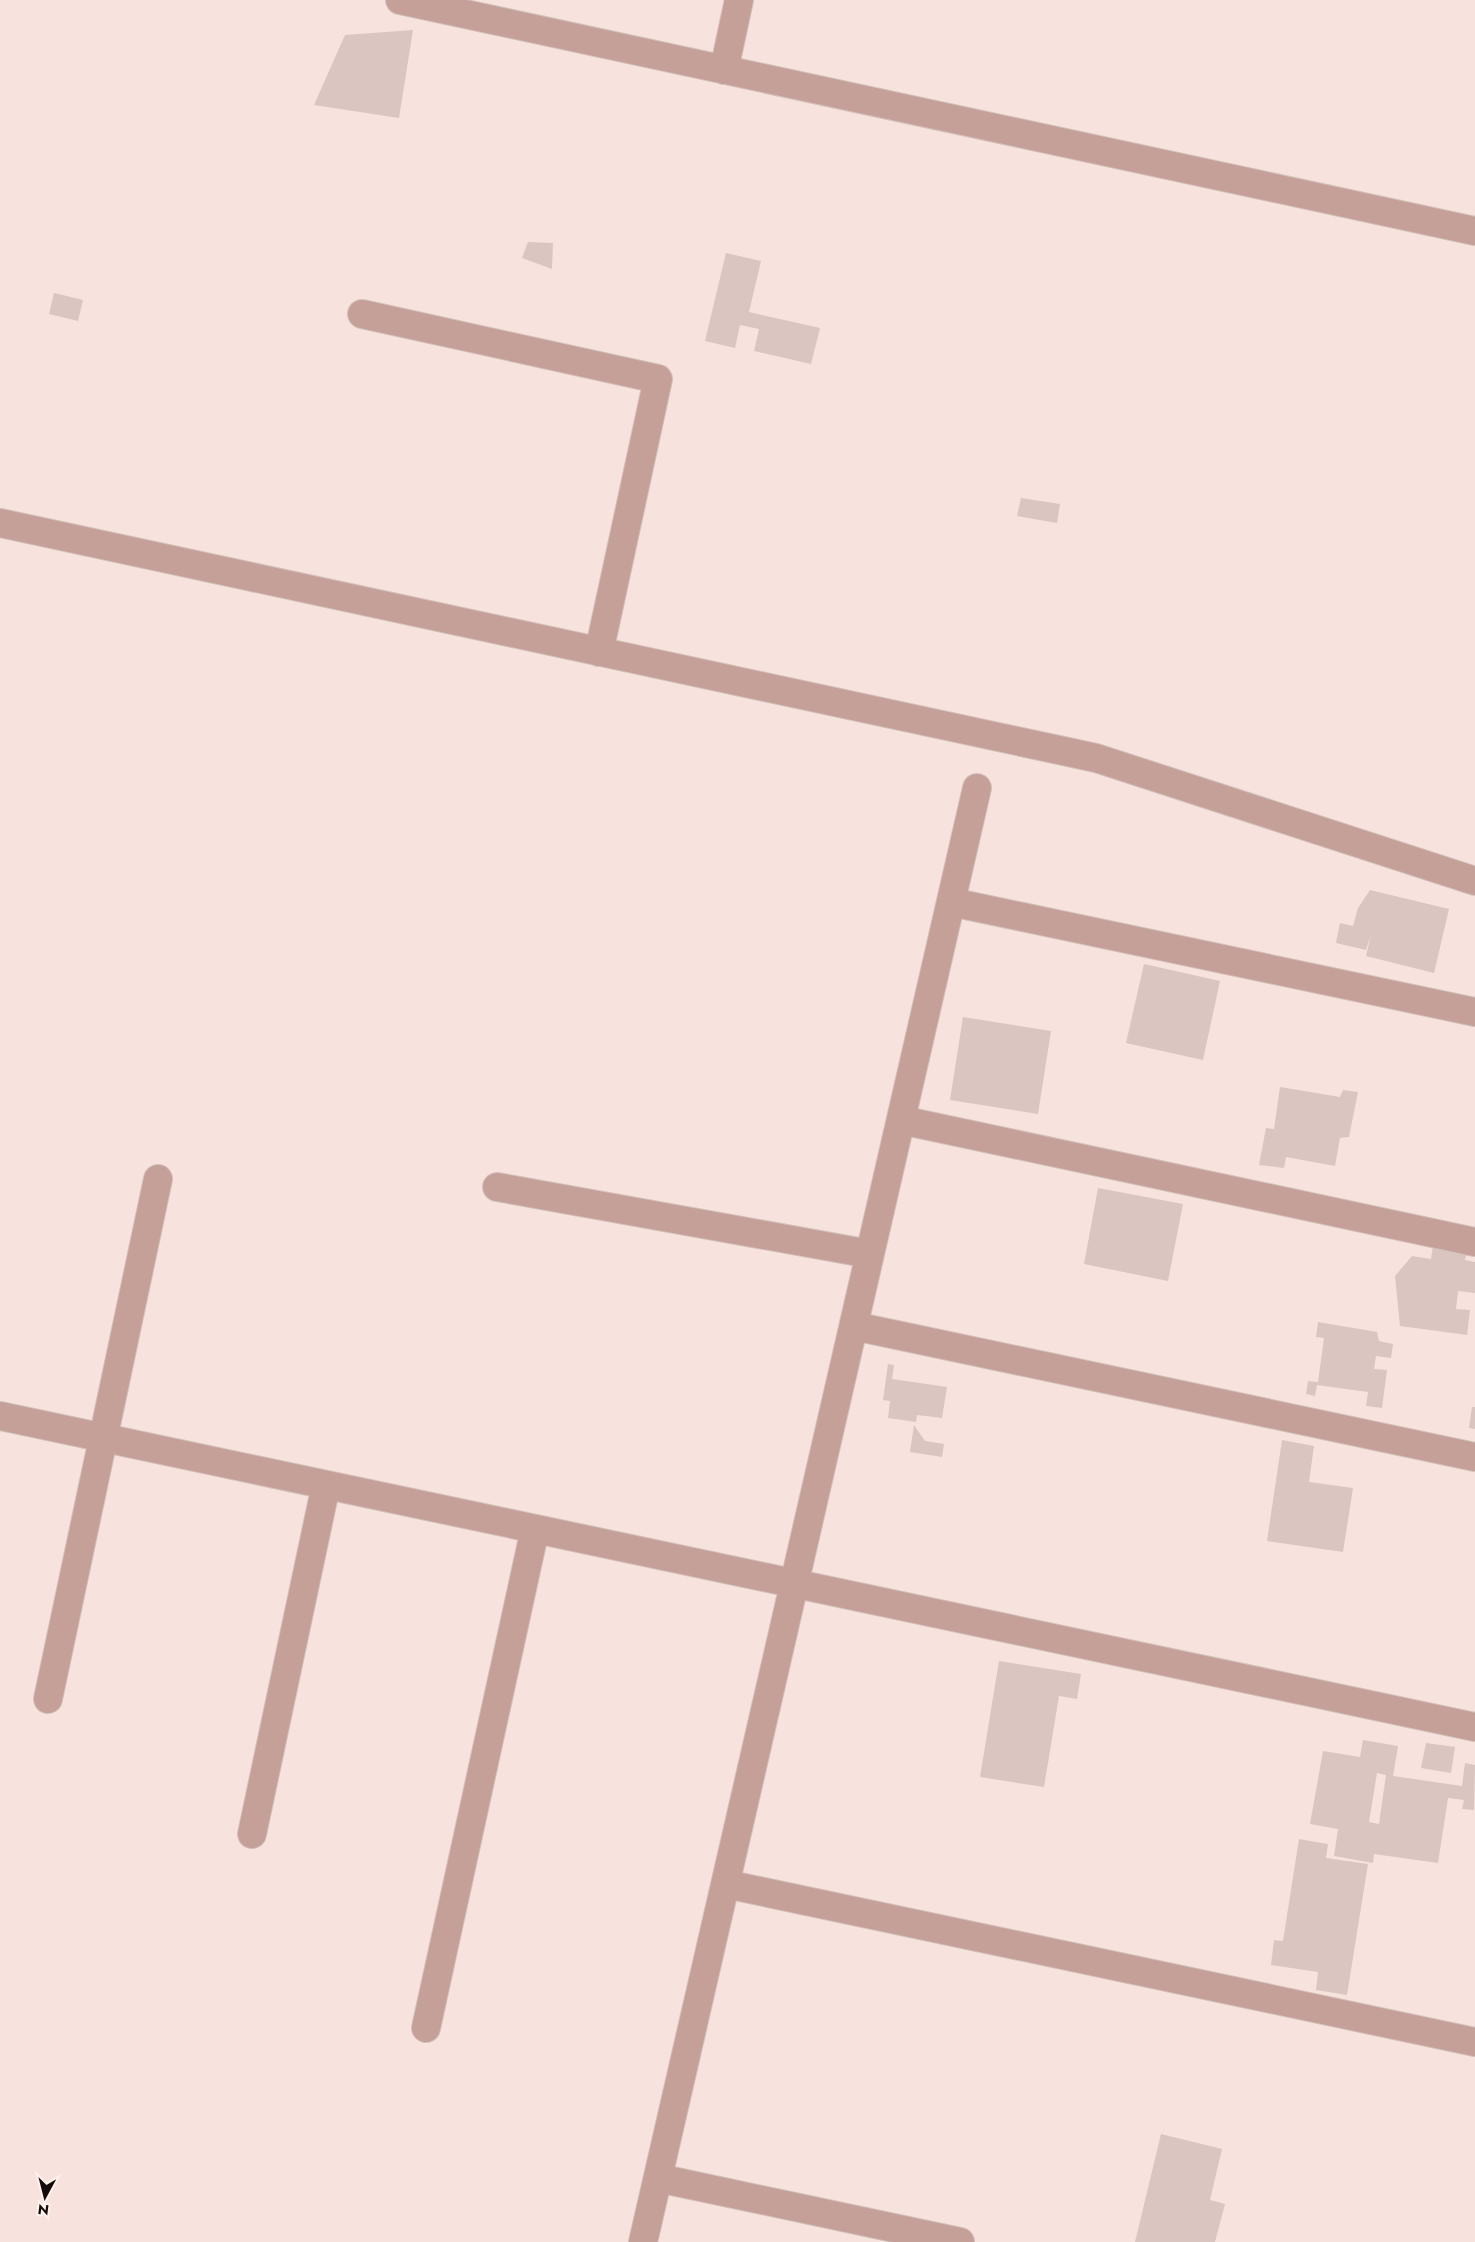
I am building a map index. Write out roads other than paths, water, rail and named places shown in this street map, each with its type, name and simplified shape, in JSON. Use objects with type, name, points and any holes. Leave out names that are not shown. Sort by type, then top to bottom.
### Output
[{"type":"street","points":[[400,0],[458,6],[724,70],[1475,231]]},
{"type":"street","points":[[724,70],[739,0]]},
{"type":"street","points":[[362,314],[658,379],[600,652]]},
{"type":"street","points":[[0,523],[1096,758],[1475,881]]},
{"type":"street","points":[[643,2242],[977,788]]},
{"type":"street","points":[[951,902],[1475,1012]]},
{"type":"street","points":[[901,1120],[1475,1242]]},
{"type":"street","points":[[48,1699],[158,1179]]},
{"type":"street","points":[[497,1187],[870,1254]]},
{"type":"street","points":[[854,1326],[1475,1457]]},
{"type":"street","points":[[0,1416],[1475,1727]]},
{"type":"street","points":[[252,1834],[326,1485]]},
{"type":"street","points":[[426,2028],[535,1529]]},
{"type":"street","points":[[726,1884],[1475,2042]]},
{"type":"street","points":[[658,2178],[960,2242]]}]
